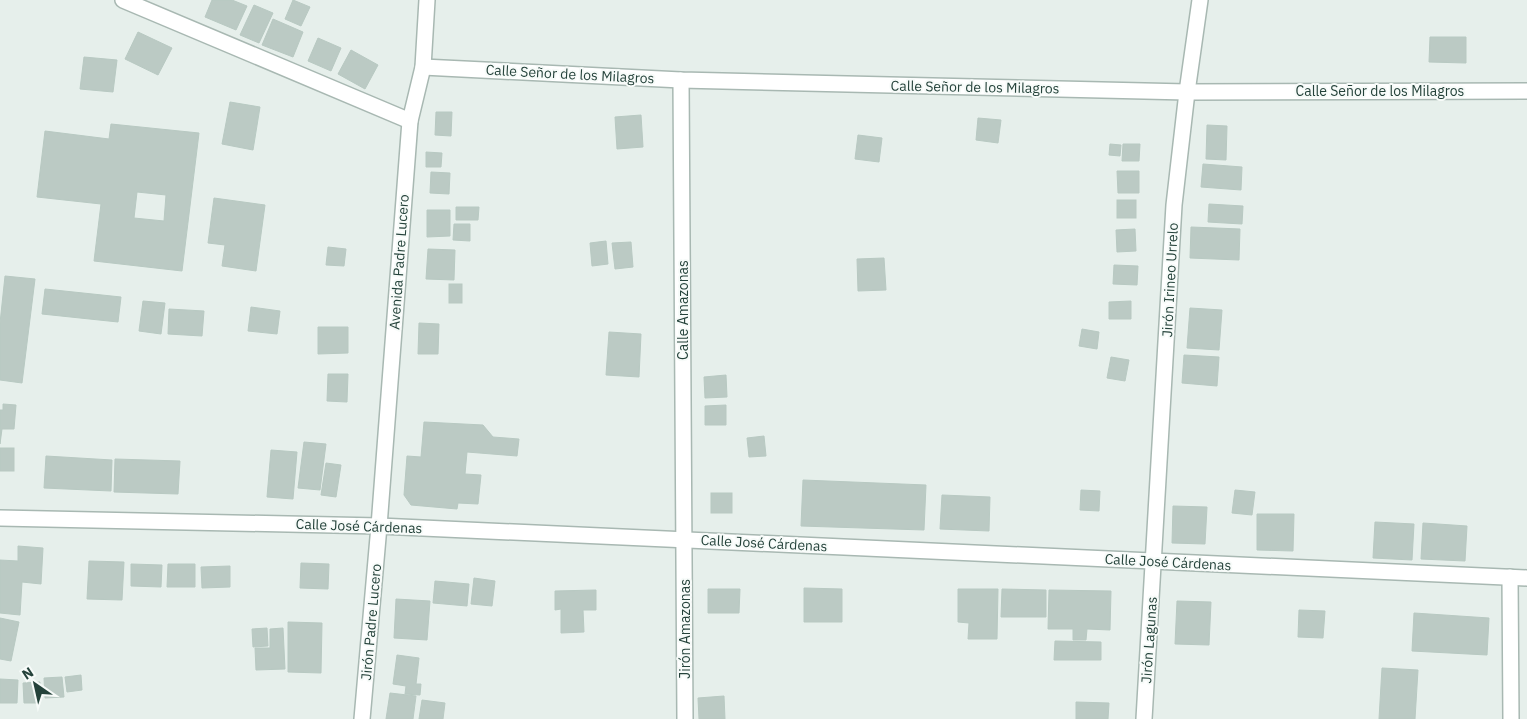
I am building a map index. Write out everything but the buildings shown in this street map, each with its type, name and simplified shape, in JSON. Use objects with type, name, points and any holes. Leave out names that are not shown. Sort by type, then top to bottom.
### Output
[{"type":"street","points":[[123,0],[410,121]]},
{"type":"street","name":"Avenida Padre Lucero","points":[[379,526],[410,121],[423,67],[428,0]]},
{"type":"street","name":"Jirón Irineo Urrelo","points":[[1154,561],[1174,205],[1200,0]]},
{"type":"street","name":"Calle Señor de los Milagros","points":[[423,67],[681,80],[1187,92],[1527,91]]},
{"type":"street","name":"Calle Amazonas","points":[[681,80],[684,540]]},
{"type":"street","name":"Calle José Cárdenas","points":[[0,518],[379,526],[1527,578]]},
{"type":"street","name":"Jirón Padre Lucero","points":[[362,719],[379,526]]},
{"type":"street","name":"Jirón Amazonas","points":[[684,540],[685,719]]},
{"type":"street","name":"Jirón Lagunas","points":[[1144,719],[1154,561]]},
{"type":"street","points":[[1510,577],[1511,719]]}]
